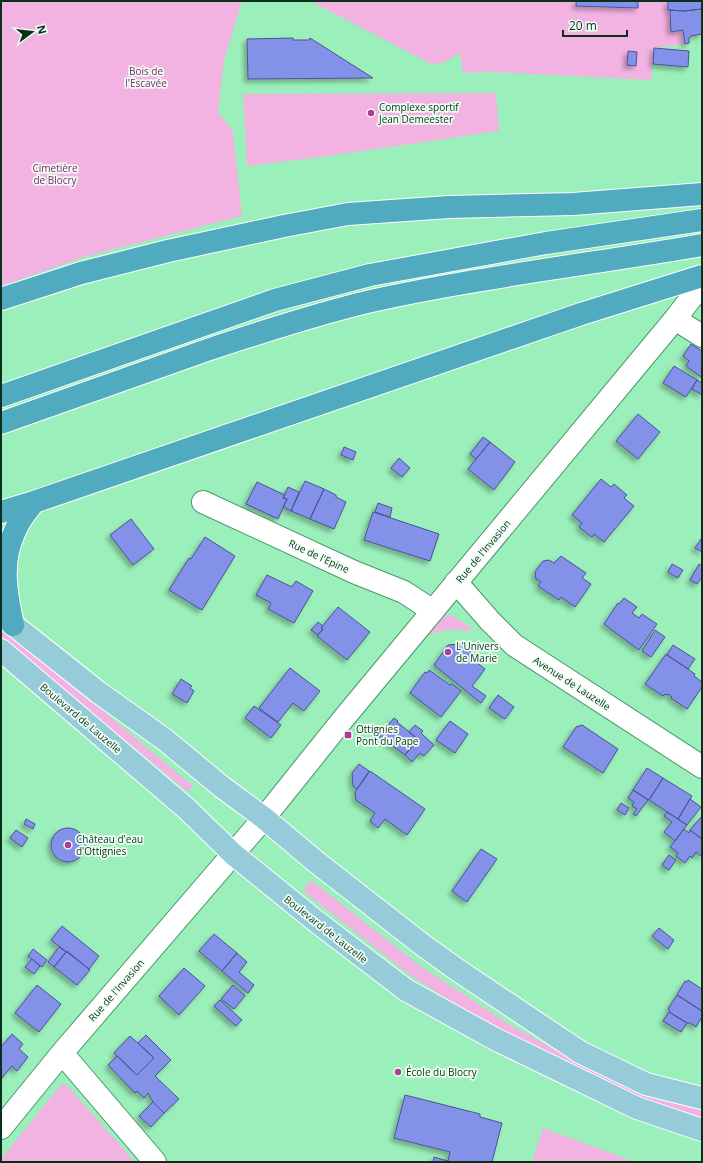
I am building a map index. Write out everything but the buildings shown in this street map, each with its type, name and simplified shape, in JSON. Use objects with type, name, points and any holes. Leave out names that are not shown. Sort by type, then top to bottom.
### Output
[{"type":"highway","points":[[1,299],[81,273],[168,251],[348,214],[449,207],[573,204],[702,194]]},
{"type":"highway","points":[[1,396],[275,300],[370,275],[546,243],[702,220]]},
{"type":"highway","points":[[1,423],[283,325],[371,302],[476,281],[616,260],[702,245]]},
{"type":"highway","points":[[1,512],[573,317],[700,284]]},
{"type":"highway","points":[[7,620],[9,607],[4,572],[8,546],[15,529],[34,502]]},
{"type":"main road","points":[[7,620],[98,692],[164,739],[222,787],[264,818],[315,861],[424,946],[580,1052],[646,1084],[702,1098]]},
{"type":"main road","name":"Boulevard de Lauzelle","points":[[1,650],[187,809],[233,854],[406,990],[495,1039],[637,1108],[702,1130]]},
{"type":"street","name":"Rue de l'Invasion","points":[[1,1128],[62,1053],[264,818],[344,718],[674,319],[700,284]]},
{"type":"street","points":[[674,319],[702,336]]},
{"type":"street","name":"Rue de l'Epine","points":[[203,502],[354,572],[404,592],[433,611]]},
{"type":"street","name":"Avenue de Lauzelle","points":[[456,582],[490,621],[514,645],[702,767]]},
{"type":"street","points":[[62,1053],[155,1162]]},
{"type":"green space","name":"Bois de l'Escavée","points":[[1,1],[242,1],[224,60],[218,112],[233,131],[242,216],[84,257],[1,286]]},
{"type":"green space","points":[[310,1],[668,1],[671,32],[683,30],[685,44],[654,48],[651,80],[494,72],[463,73],[460,53],[443,63],[431,64]]},
{"type":"green space","name":"Complexe sportif Jean Demeester","points":[[496,93],[499,131],[328,156],[247,166],[243,94]]},
{"type":"green space","points":[[449,614],[472,628],[470,631],[458,629],[447,630],[425,637],[441,617]]},
{"type":"green space","points":[[1,626],[193,786],[188,792],[1,638]]},
{"type":"green space","points":[[311,880],[419,965],[512,1026],[555,1050],[636,1086],[702,1111],[702,1122],[653,1107],[514,1042],[410,975],[303,891]]},
{"type":"green space","points":[[65,1083],[135,1162],[1,1162],[1,1159],[60,1086]]},
{"type":"green space","points":[[543,1128],[635,1162],[532,1162]]},
{"type":"place","name":"Complexe sportif Jean Demeester","points":[[371,113]]},
{"type":"place","name":"L'Univers de Marie","points":[[448,652]]},
{"type":"place","name":"Ottignies Pont du Pape","points":[[348,735]]},
{"type":"place","name":"Château d'eau d'Ottignies","points":[[68,845]]},
{"type":"place","name":"École du Blocry","points":[[398,1072]]},
{"type":"park label","name":"Cimetière de Blocry","points":[[55,174]]}]
